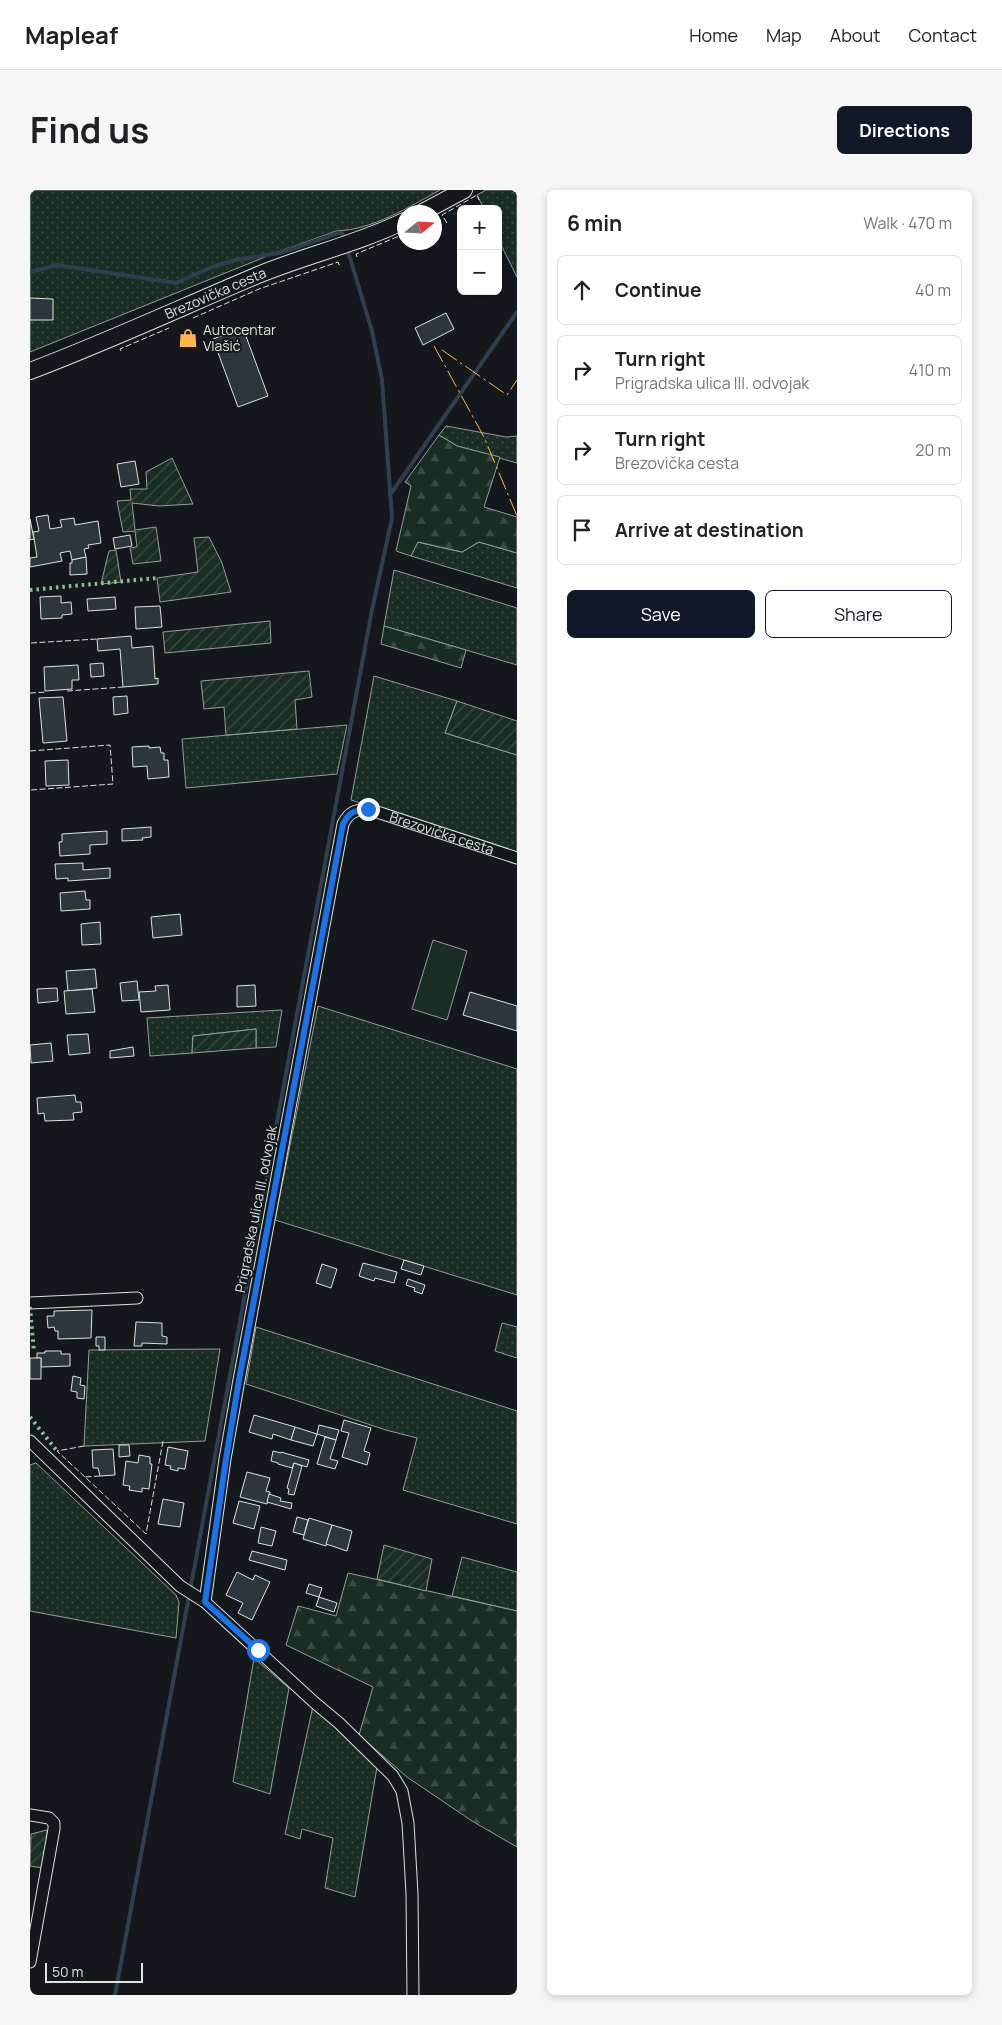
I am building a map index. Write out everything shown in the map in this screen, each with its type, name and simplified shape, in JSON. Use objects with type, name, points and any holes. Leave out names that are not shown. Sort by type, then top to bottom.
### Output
[{"type":"main road","points":[[436,205],[464,190]]},
{"type":"main road","name":"Brezovička cesta","points":[[30,371],[70,357],[258,275],[354,242],[397,224]]},
{"type":"street","name":"Brezovička cesta","points":[[343,824],[348,815],[355,810],[368,809],[517,858]]},
{"type":"street","name":"Prigradska ulica III. odvojak","points":[[201,1599],[239,1380],[343,824]]},
{"type":"street","points":[[30,1303],[137,1298]]},
{"type":"street","points":[[30,1441],[180,1586],[201,1599],[340,1723],[393,1776],[402,1791],[408,1822],[412,1894],[413,1995]]},
{"type":"street","points":[[30,1814],[49,1818],[54,1822],[30,1962]]},
{"type":"green space","points":[[30,190],[440,190],[412,205],[397,205],[397,213],[390,217],[363,227],[336,231],[270,255],[30,352]]},
{"type":"green space","points":[[486,190],[517,190],[517,277],[502,247],[502,205],[482,205],[477,195]]},
{"type":"green space","points":[[446,426],[506,437],[517,436],[517,463],[457,446],[439,435]]},
{"type":"green space","points":[[439,435],[457,446],[500,457],[484,507],[517,517],[517,553],[479,542],[462,552],[418,542],[411,556],[396,551],[411,486],[405,482]]},
{"type":"green space","points":[[172,458],[193,504],[159,506],[132,503],[135,530],[156,527],[161,561],[133,564],[130,548],[137,547],[135,531],[123,532],[117,501],[131,500],[130,489],[147,489],[146,472]]},
{"type":"green space","points":[[209,537],[222,563],[231,592],[160,602],[157,578],[198,572],[194,538]]},
{"type":"green space","points":[[417,542],[462,552],[479,542],[517,553],[517,588],[411,556]]},
{"type":"green space","points":[[116,550],[121,582],[101,584],[109,551]]},
{"type":"green space","points":[[394,570],[517,608],[517,665],[384,626]]},
{"type":"green space","points":[[270,621],[271,643],[165,653],[163,632]]},
{"type":"green space","points":[[384,626],[466,650],[461,668],[381,644]]},
{"type":"green space","points":[[309,671],[312,697],[295,700],[297,729],[226,735],[224,707],[204,709],[201,681]]},
{"type":"green space","points":[[374,676],[457,701],[445,733],[517,755],[517,854],[351,800]]},
{"type":"green space","points":[[457,701],[517,721],[517,755],[445,733]]},
{"type":"green space","points":[[347,725],[337,774],[186,788],[182,739]]},
{"type":"green space","points":[[433,940],[467,951],[447,1020],[412,1009]]},
{"type":"green space","points":[[318,1006],[517,1069],[517,1295],[275,1220]]},
{"type":"green space","points":[[282,1010],[276,1047],[256,1048],[256,1029],[193,1036],[192,1053],[150,1056],[147,1018]]},
{"type":"green space","points":[[256,1029],[256,1048],[192,1053],[193,1036]]},
{"type":"green space","points":[[502,1323],[517,1327],[517,1358],[495,1351]]},
{"type":"green space","points":[[256,1327],[517,1411],[517,1524],[403,1490],[417,1438],[386,1430],[246,1384]]},
{"type":"green space","points":[[220,1349],[205,1441],[84,1446],[89,1350]]},
{"type":"green space","points":[[36,1463],[176,1595],[179,1602],[176,1638],[30,1611],[30,1465]]},
{"type":"green space","points":[[384,1545],[432,1559],[426,1591],[377,1579]]},
{"type":"green space","points":[[462,1557],[517,1572],[517,1611],[452,1596]]},
{"type":"green space","points":[[348,1573],[517,1611],[517,1847],[472,1821],[407,1777],[359,1735],[373,1687],[286,1645],[298,1606],[336,1616]]},
{"type":"green space","points":[[254,1658],[289,1688],[270,1794],[233,1782]]},
{"type":"green space","points":[[313,1706],[377,1767],[355,1897],[325,1888],[333,1838],[302,1829],[300,1839],[285,1834]]},
{"type":"green space","points":[[47,1830],[43,1868],[30,1866],[31,1834]]},
{"type":"building","points":[[30,298],[53,299],[53,320],[30,320]]},
{"type":"building","points":[[446,313],[454,329],[423,345],[415,328]]},
{"type":"building","points":[[243,328],[268,396],[238,407],[213,339]]},
{"type":"building","points":[[135,461],[139,484],[121,487],[117,464]]},
{"type":"building","points":[[48,515],[50,529],[62,527],[60,520],[74,518],[75,525],[98,521],[101,543],[88,545],[89,548],[84,549],[86,557],[72,560],[70,551],[60,553],[62,561],[30,567],[30,558],[37,557],[33,532],[39,531],[36,517]]},
{"type":"building","points":[[30,519],[34,539],[30,540]]},
{"type":"building","points":[[130,535],[132,546],[115,549],[113,538]]},
{"type":"building","points":[[86,557],[87,574],[70,575],[70,563],[72,563],[72,560]]},
{"type":"building","points":[[61,596],[61,603],[71,602],[72,614],[62,615],[62,618],[41,619],[40,597]]},
{"type":"building","points":[[115,597],[116,609],[88,611],[87,599]]},
{"type":"building","points":[[160,606],[162,627],[136,629],[135,607]]},
{"type":"building","points":[[131,636],[132,648],[153,646],[155,679],[158,678],[158,684],[123,687],[120,649],[98,651],[97,639]]},
{"type":"building","points":[[103,663],[104,676],[91,677],[90,664]]},
{"type":"building","points":[[78,665],[79,680],[72,680],[72,689],[45,691],[44,667]]},
{"type":"building","points":[[127,696],[128,713],[114,715],[113,697]]},
{"type":"building","points":[[63,697],[67,741],[43,743],[39,698]]},
{"type":"building","points":[[149,746],[149,748],[160,747],[161,753],[164,753],[164,760],[168,760],[169,777],[148,779],[147,766],[133,767],[132,747]]},
{"type":"building","points":[[68,760],[69,785],[46,786],[45,761]]},
{"type":"building","points":[[151,827],[151,837],[142,838],[143,840],[122,841],[122,829]]},
{"type":"building","points":[[107,831],[107,844],[90,845],[90,854],[60,856],[59,842],[62,842],[62,834]]},
{"type":"building","points":[[83,863],[83,870],[110,868],[110,878],[68,881],[68,878],[56,879],[55,864]]},
{"type":"building","points":[[85,891],[86,900],[90,900],[90,909],[61,911],[60,893]]},
{"type":"building","points":[[180,914],[182,935],[153,938],[151,917]]},
{"type":"building","points":[[100,922],[101,944],[82,945],[81,924]]},
{"type":"building","points":[[95,969],[97,988],[68,991],[66,971]]},
{"type":"building","points":[[137,981],[139,1000],[122,1001],[120,983]]},
{"type":"building","points":[[168,985],[170,1010],[141,1012],[139,992],[156,991],[155,986]]},
{"type":"building","points":[[255,985],[256,1006],[237,1007],[237,986]]},
{"type":"building","points":[[57,988],[58,1001],[38,1003],[37,989]]},
{"type":"building","points":[[92,989],[95,1012],[66,1014],[64,991]]},
{"type":"building","points":[[470,992],[517,1006],[517,1031],[463,1015]]},
{"type":"building","points":[[88,1034],[90,1053],[69,1055],[67,1035]]},
{"type":"building","points":[[51,1043],[53,1061],[31,1063],[30,1045]]},
{"type":"building","points":[[133,1047],[134,1056],[110,1058],[110,1051]]},
{"type":"building","points":[[75,1095],[76,1102],[81,1102],[82,1112],[73,1113],[74,1120],[45,1121],[44,1113],[38,1114],[37,1098]]},
{"type":"building","points":[[404,1260],[424,1266],[421,1275],[401,1269]]},
{"type":"building","points":[[363,1263],[397,1272],[394,1283],[375,1278],[374,1281],[359,1276]]},
{"type":"building","points":[[322,1264],[337,1269],[331,1288],[316,1283]]},
{"type":"building","points":[[408,1279],[425,1285],[422,1294],[414,1291],[415,1288],[406,1285]]},
{"type":"building","points":[[92,1310],[91,1338],[58,1339],[58,1331],[55,1331],[54,1327],[48,1328],[47,1316],[54,1316],[54,1311]]},
{"type":"building","points":[[136,1322],[162,1323],[162,1336],[167,1337],[167,1344],[142,1343],[142,1346],[134,1346]]},
{"type":"building","points":[[96,1337],[105,1337],[105,1350],[99,1350],[99,1346],[96,1346]]},
{"type":"building","points":[[45,1351],[61,1351],[61,1354],[70,1354],[70,1366],[41,1367],[41,1358],[37,1358],[37,1353],[45,1353]]},
{"type":"building","points":[[30,1358],[41,1358],[41,1379],[30,1379]]},
{"type":"building","points":[[73,1376],[81,1378],[80,1385],[85,1386],[84,1399],[77,1398],[77,1392],[71,1391]]},
{"type":"building","points":[[254,1415],[295,1427],[291,1440],[273,1434],[272,1439],[249,1432]]},
{"type":"building","points":[[344,1420],[371,1428],[364,1451],[370,1453],[367,1465],[342,1457],[349,1433],[341,1431]]},
{"type":"building","points":[[319,1425],[339,1430],[336,1440],[317,1434]]},
{"type":"building","points":[[295,1427],[317,1434],[313,1446],[291,1440]]},
{"type":"building","points":[[325,1437],[336,1440],[330,1459],[338,1461],[335,1469],[317,1464]]},
{"type":"building","points":[[119,1445],[129,1445],[130,1456],[119,1457]]},
{"type":"building","points":[[168,1447],[188,1451],[185,1469],[178,1468],[178,1471],[170,1469],[171,1466],[165,1465]]},
{"type":"building","points":[[113,1449],[115,1475],[100,1476],[98,1468],[93,1468],[92,1450]]},
{"type":"building","points":[[273,1451],[309,1460],[307,1467],[294,1463],[292,1468],[271,1461]]},
{"type":"building","points":[[139,1455],[150,1457],[150,1464],[152,1464],[149,1489],[142,1488],[142,1492],[129,1490],[130,1486],[123,1485],[126,1461],[138,1463]]},
{"type":"building","points":[[294,1463],[302,1466],[294,1495],[288,1494],[289,1489],[287,1488]]},
{"type":"building","points":[[247,1472],[270,1478],[266,1491],[270,1492],[267,1504],[240,1497]]},
{"type":"building","points":[[269,1494],[281,1498],[280,1501],[292,1503],[291,1509],[267,1502]]},
{"type":"building","points":[[163,1499],[184,1503],[180,1527],[158,1524]]},
{"type":"building","points":[[239,1501],[260,1506],[254,1529],[233,1523]]},
{"type":"building","points":[[297,1517],[308,1520],[304,1535],[293,1532]]},
{"type":"building","points":[[309,1518],[332,1525],[326,1546],[303,1539]]},
{"type":"building","points":[[332,1525],[352,1531],[347,1551],[326,1544]]},
{"type":"building","points":[[261,1527],[276,1531],[272,1546],[258,1543]]},
{"type":"building","points":[[252,1551],[287,1560],[285,1570],[249,1560]]},
{"type":"building","points":[[237,1572],[253,1580],[255,1575],[270,1582],[252,1620],[238,1613],[243,1603],[226,1595]]},
{"type":"building","points":[[309,1584],[322,1588],[319,1597],[306,1593]]},
{"type":"building","points":[[319,1597],[337,1603],[334,1612],[316,1606]]},
{"type":"waterway","points":[[30,272],[57,265],[176,283],[212,267],[235,260],[280,253],[338,233],[342,233],[345,241]]},
{"type":"waterway","points":[[115,1995],[372,610],[392,518],[382,380],[372,331],[347,248]]},
{"type":"waterway","points":[[390,495],[517,312]]},
{"type":"hedge","points":[[30,590],[157,578]]},
{"type":"hedge","points":[[30,1307],[34,1352]]},
{"type":"hedge","points":[[30,1417],[57,1451]]},
{"type":"fence","points":[[447,223],[442,215],[477,195],[479,200]]},
{"type":"fence","points":[[357,257],[356,254],[397,237]]},
{"type":"fence","points":[[193,318],[259,289],[338,262],[340,267]]},
{"type":"fence","points":[[121,351],[120,349],[169,328]]},
{"type":"fence","points":[[31,643],[97,639]]},
{"type":"fence","points":[[67,691],[123,687]]},
{"type":"fence","points":[[30,693],[47,692]]},
{"type":"fence","points":[[30,751],[110,745],[113,784],[31,790]]},
{"type":"fence","points":[[100,1476],[85,1477],[146,1534],[163,1441]]},
{"type":"fence","points":[[84,1446],[57,1451],[85,1477]]},
{"type":"power","points":[[434,346],[484,437],[517,516]]},
{"type":"power","points":[[442,350],[507,395],[517,380]]},
{"type":"place","name":"Autocentar Vlašić","points":[[188,338]]},
{"type":"route","points":[[258,1650],[205,1602],[239,1380],[343,824],[348,815],[355,810],[368,809]]}]
